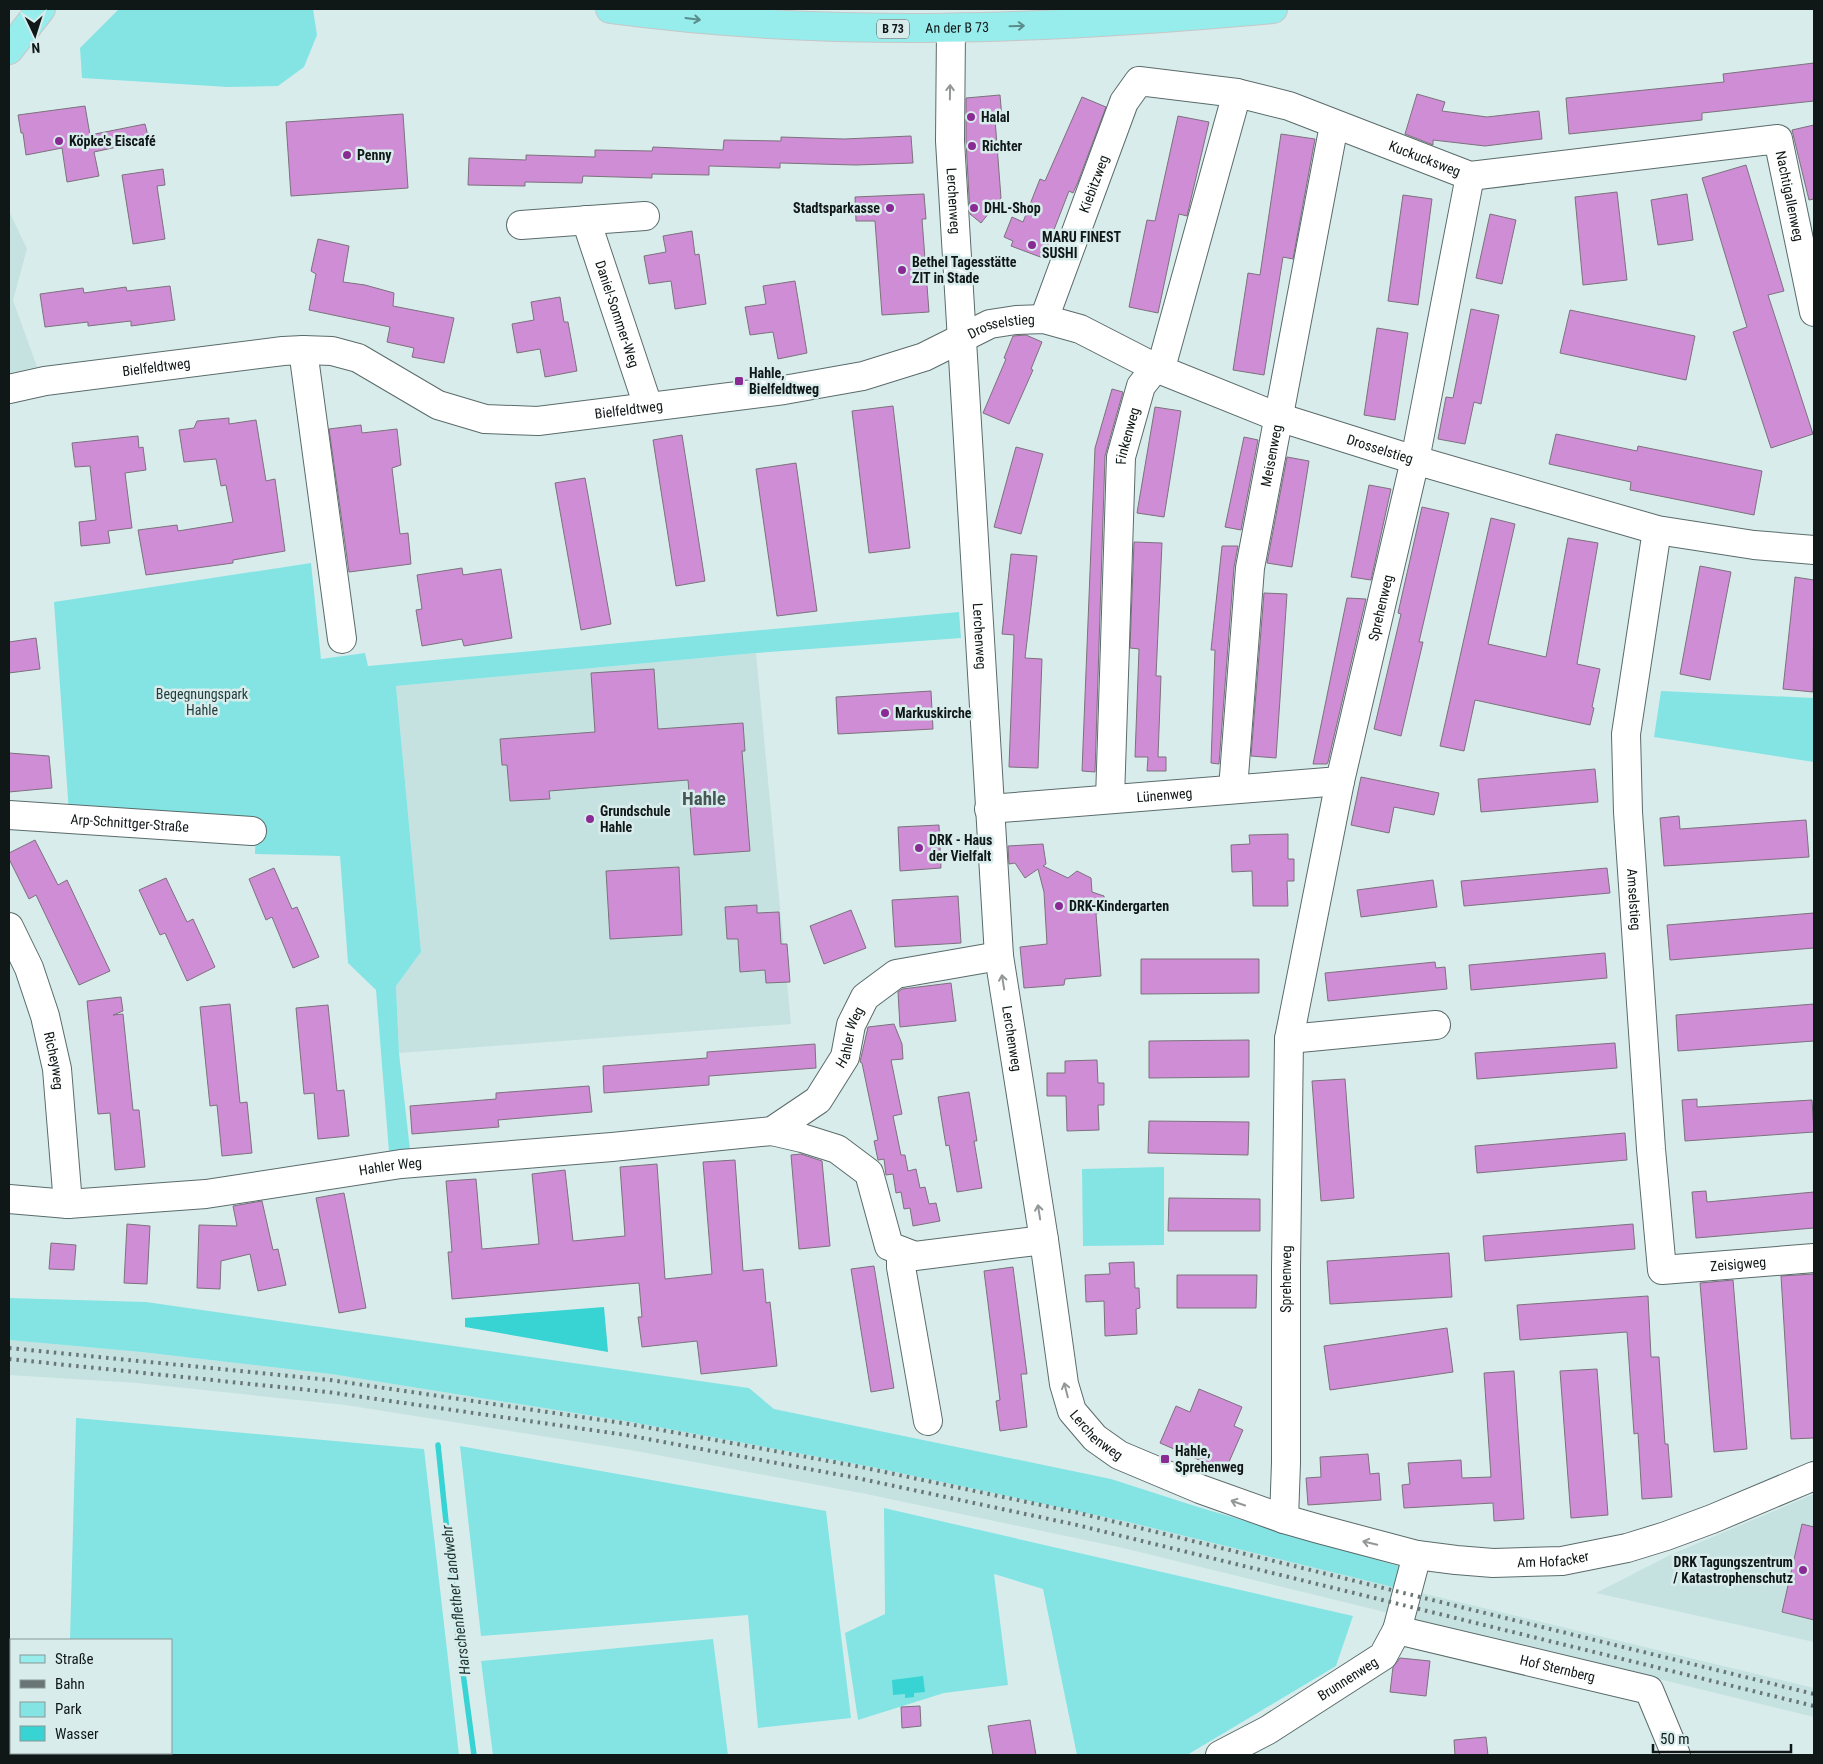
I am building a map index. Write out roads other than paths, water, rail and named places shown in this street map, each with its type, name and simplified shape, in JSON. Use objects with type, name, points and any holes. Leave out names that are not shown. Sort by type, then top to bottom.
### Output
[{"type":"main road","name":"An der B 73","points":[[610,9],[714,21],[859,29],[951,19],[999,9]]},
{"type":"main road","name":"An der B 73","points":[[827,9],[951,19],[1090,24],[1273,9]]},
{"type":"main road","points":[[9,50],[38,10]]},
{"type":"street","name":"Lerchenweg","points":[[951,19],[950,141],[999,956],[1044,1240],[1064,1384],[1072,1411],[1095,1438],[1119,1455],[1200,1489],[1284,1519]]},
{"type":"street","name":"Kuckucksweg","points":[[1139,81],[1237,93],[1289,106],[1470,176],[1778,139]]},
{"type":"street","name":"Kiebitzweg","points":[[1044,320],[1124,102],[1139,81]]},
{"type":"street","name":"Finkenweg","points":[[1110,799],[1121,457],[1141,386],[1164,357],[1237,93]]},
{"type":"street","name":"Meisenweg","points":[[1233,788],[1250,568],[1334,125]]},
{"type":"street","name":"Nachtigallenweg","points":[[1778,139],[1814,312]]},
{"type":"street","name":"Sprehenweg","points":[[1284,1519],[1289,1038],[1340,781],[1415,460],[1470,176]]},
{"type":"street","points":[[521,225],[645,216]]},
{"type":"street","name":"Daniel-Sommer-Weg","points":[[586,220],[648,406]]},
{"type":"street","name":"Drosselstieg","points":[[961,339],[990,324],[1016,320],[1044,320],[1080,329],[1156,368],[1278,417],[1415,460],[1656,530],[1754,545],[1814,550]]},
{"type":"street","name":"Bielfeldtweg","points":[[9,389],[45,381],[282,351],[332,351],[358,358],[438,405],[485,419],[538,421],[784,390],[863,376],[924,357],[961,339]]},
{"type":"street","points":[[303,350],[342,639]]},
{"type":"street","name":"Amselstieg","points":[[1656,530],[1626,734],[1628,812],[1651,1148],[1662,1270]]},
{"type":"street","name":"Lünenweg","points":[[989,809],[1233,788],[1340,781]]},
{"type":"street","name":"Arp-Schnittger-Straße","points":[[9,815],[252,832]]},
{"type":"street","name":"Richeyweg","points":[[9,927],[29,968],[45,1016],[57,1069],[68,1204]]},
{"type":"street","name":"Hahler Weg","points":[[772,1131],[818,1100],[845,1057],[851,1025],[865,997],[896,974],[999,956]]},
{"type":"street","points":[[1289,1038],[1436,1025]]},
{"type":"street","name":"Hahler Weg","points":[[9,1199],[68,1204],[206,1194],[401,1164],[612,1147],[772,1131],[837,1149],[868,1173],[889,1246],[901,1251]]},
{"type":"street","points":[[928,1421],[901,1267],[901,1251],[915,1256],[1044,1240]]},
{"type":"street","name":"Zeisigweg","points":[[1662,1270],[1814,1258]]},
{"type":"street","name":"Am Hofacker","points":[[1284,1519],[1417,1555],[1492,1563],[1562,1561],[1627,1548],[1666,1536],[1814,1476]]},
{"type":"street","name":"Brunnenweg","points":[[1220,1755],[1268,1730],[1383,1656],[1397,1630],[1417,1555]]},
{"type":"street","name":"Hof Sternberg","points":[[1397,1630],[1649,1690],[1676,1755]]},
{"type":"water","points":[[604,1307],[608,1352],[465,1327],[465,1318]]},
{"type":"water","points":[[923,1676],[925,1692],[914,1693],[914,1697],[905,1698],[905,1694],[893,1695],[892,1680]]},
{"type":"waterway","name":"Harschenflether Landwehr","points":[[438,1445],[457,1628],[474,1755]]},
{"type":"railway","points":[[9,1348],[330,1380],[629,1424],[861,1467],[1079,1513],[1814,1694]]},
{"type":"railway","points":[[9,1359],[328,1392],[626,1435],[857,1478],[1077,1525],[1814,1706]]},
{"type":"place","name":"Halal","points":[[971,117]]},
{"type":"place","name":"Köpke's Eiscafé","points":[[59,141]]},
{"type":"place","name":"Richter","points":[[972,146]]},
{"type":"place","name":"Penny","points":[[347,155]]},
{"type":"place","name":"Stadtsparkasse","points":[[890,208]]},
{"type":"place","name":"DHL-Shop","points":[[974,208]]},
{"type":"place","name":"MARU FINEST SUSHI","points":[[1032,245]]},
{"type":"place","name":"Bethel Tagesstätte ZIT in Stade","points":[[902,270]]},
{"type":"place","name":"Hahle, Bielfeldtweg","points":[[739,381]]},
{"type":"place","name":"Markuskirche","points":[[885,713]]},
{"type":"place","name":"Grundschule Hahle","points":[[590,819]]},
{"type":"place","name":"DRK - Haus der Vielfalt","points":[[919,848]]},
{"type":"place","name":"DRK-Kindergarten","points":[[1059,906]]},
{"type":"place","name":"Hahle, Sprehenweg","points":[[1165,1459]]},
{"type":"place","name":"DRK Tagungszentrum / Katastrophenschutz","points":[[1803,1570]]},
{"type":"district","name":"Hahle","points":[[704,798]]},
{"type":"park label","name":"Begegnungspark Hahle","points":[[202,702]]}]
